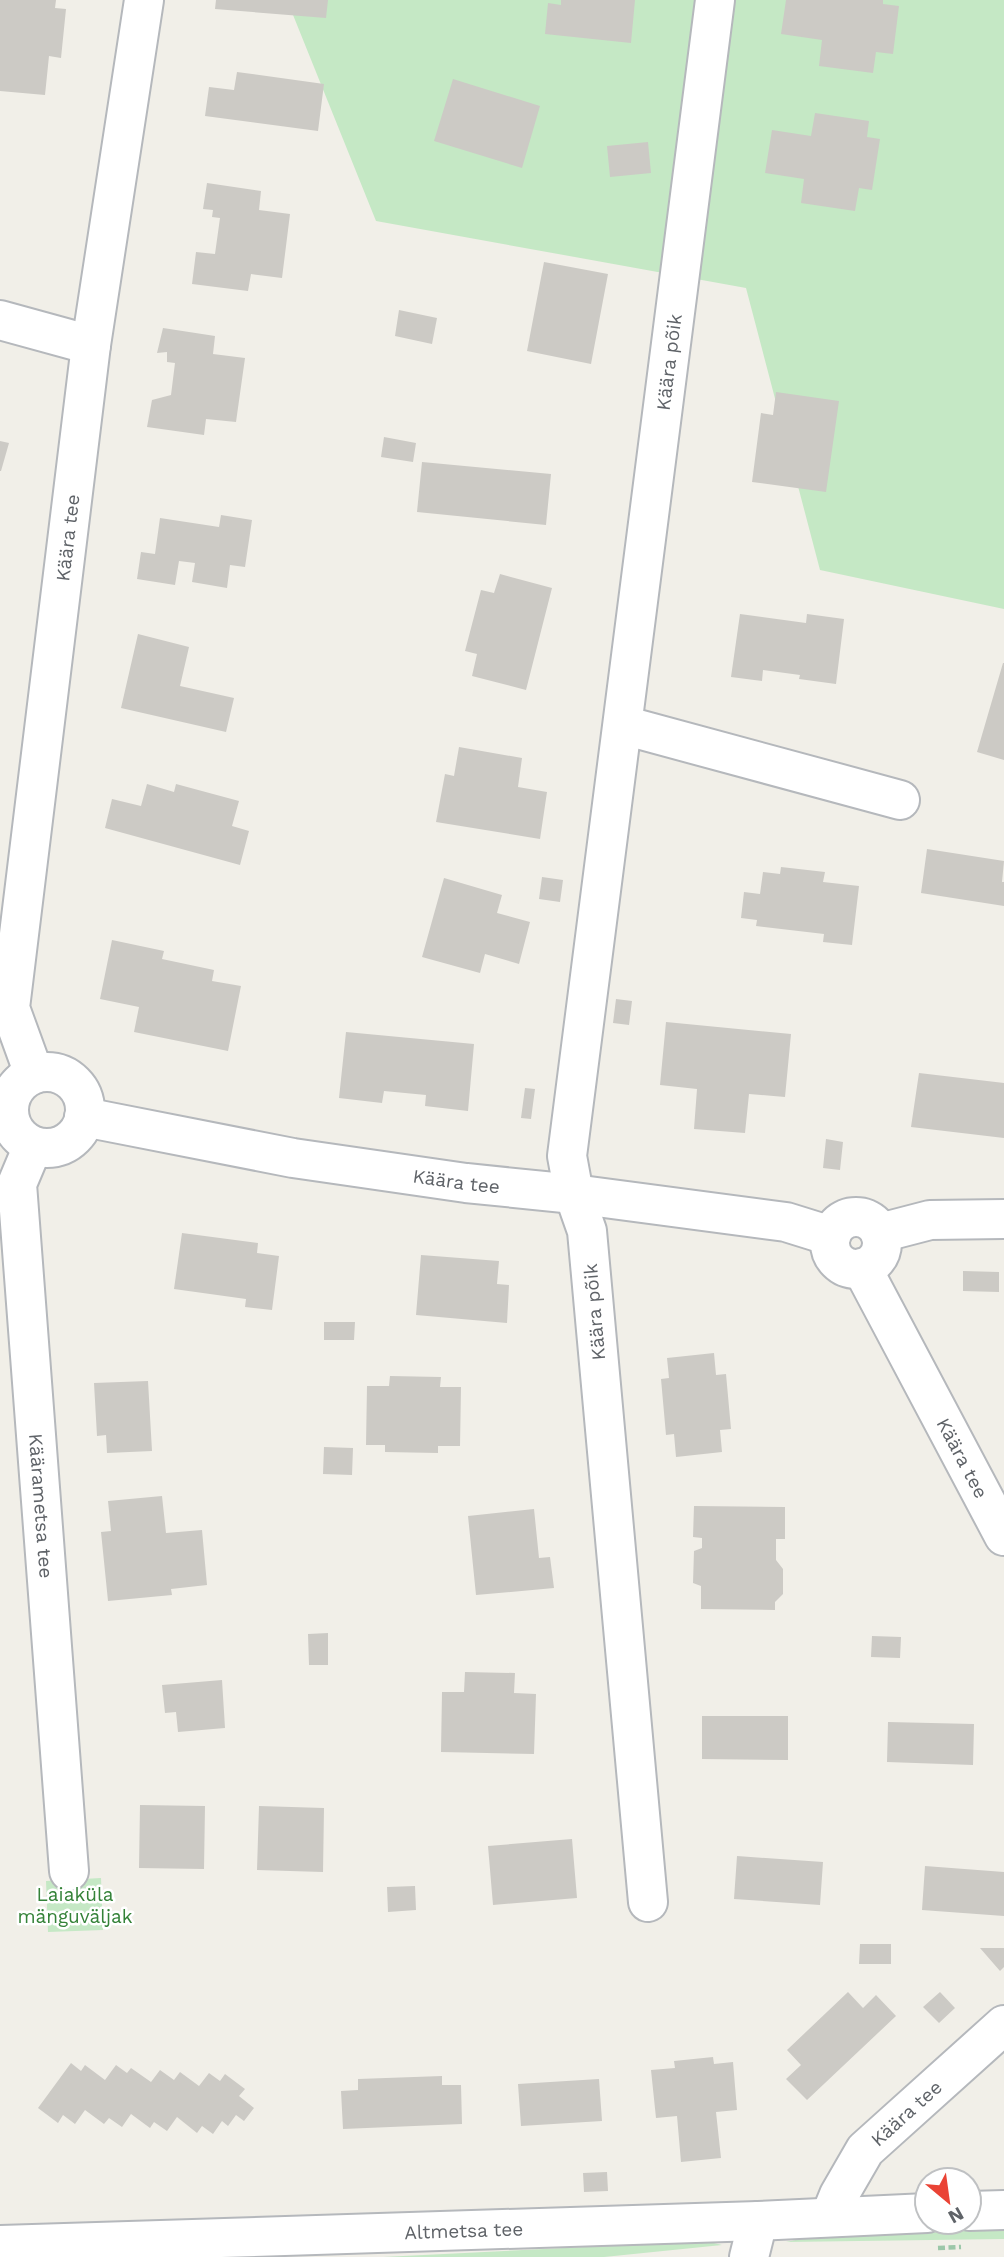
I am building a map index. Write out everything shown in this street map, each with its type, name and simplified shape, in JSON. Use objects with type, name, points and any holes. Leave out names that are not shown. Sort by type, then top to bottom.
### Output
[{"type":"street","name":"Käära tee","points":[[33,1074],[5,1007],[91,345],[144,0]]},
{"type":"street","name":"Käära põik","points":[[648,1902],[587,1231],[574,1194],[567,1156],[715,0]]},
{"type":"street","points":[[0,320],[91,345]]},
{"type":"street","points":[[623,725],[900,800]]},
{"type":"street","points":[[55,1072],[67,1077],[83,1095],[84,1117],[78,1132],[69,1141],[45,1148],[33,1146],[13,1129],[8,1104],[12,1092],[20,1082],[33,1074],[55,1072]]},
{"type":"street","name":"Käära tee","points":[[84,1117],[293,1158],[466,1183],[574,1194],[786,1222],[831,1236]]},
{"type":"street","name":"Käärametsa tee","points":[[33,1146],[17,1184],[69,1871]]},
{"type":"street","points":[[854,1217],[862,1217],[870,1221],[880,1233],[882,1240],[879,1254],[862,1268],[853,1269],[838,1261],[832,1254],[831,1236],[840,1223],[854,1217]]},
{"type":"street","points":[[880,1233],[930,1220],[1004,1219]]},
{"type":"street","name":"Käära tee","points":[[862,1268],[1004,1536]]},
{"type":"street","name":"Käära tee","points":[[830,2217],[839,2195],[865,2150],[1004,2025]]},
{"type":"street","points":[[983,2211],[1004,2210]]},
{"type":"street","name":"Altmetsa tee","points":[[0,2245],[913,2214]]},
{"type":"street","points":[[748,2257],[758,2221]]},
{"type":"green space","points":[[287,0],[1004,0],[1004,609],[820,570],[746,288],[376,221]]},
{"type":"green space","name":"Laiaküla mänguväljak","points":[[101,1878],[103,1930],[48,1932],[46,1881]]},
{"type":"green space","points":[[1004,2229],[1004,2239],[786,2242],[805,2238],[913,2233],[913,2236],[983,2236],[983,2230]]},
{"type":"green space","points":[[686,2242],[722,2245],[604,2257],[383,2257]]},
{"type":"building","points":[[0,0],[56,0],[55,8],[66,9],[61,58],[49,56],[45,95],[0,91]]},
{"type":"building","points":[[216,0],[328,0],[326,18],[215,9]]},
{"type":"building","points":[[561,0],[635,0],[631,43],[545,34],[548,3],[561,5]]},
{"type":"building","points":[[786,0],[883,0],[883,4],[899,6],[893,54],[876,52],[873,73],[819,66],[822,40],[781,34]]},
{"type":"building","points":[[237,72],[324,84],[318,131],[205,116],[209,87],[234,90]]},
{"type":"building","points":[[453,79],[540,106],[522,168],[434,141]]},
{"type":"building","points":[[815,113],[869,121],[867,137],[880,139],[872,190],[859,188],[855,211],[801,203],[804,179],[765,173],[772,130],[811,136]]},
{"type":"building","points":[[648,142],[651,173],[610,177],[607,146]]},
{"type":"building","points":[[207,183],[261,191],[259,210],[290,214],[282,278],[251,274],[248,291],[192,284],[196,252],[215,254],[220,218],[212,217],[213,210],[203,209]]},
{"type":"building","points":[[544,262],[608,274],[591,364],[527,351]]},
{"type":"building","points":[[399,310],[437,318],[432,344],[395,336]]},
{"type":"building","points":[[163,328],[215,336],[213,354],[245,358],[236,422],[206,419],[204,435],[147,427],[152,400],[171,395],[175,363],[167,362],[167,352],[157,353]]},
{"type":"building","points":[[776,392],[839,401],[826,492],[752,482],[761,413],[773,415]]},
{"type":"building","points":[[384,437],[416,443],[413,462],[381,457]]},
{"type":"building","points":[[0,441],[9,443],[1,471],[0,471]]},
{"type":"building","points":[[422,462],[551,474],[546,525],[417,512]]},
{"type":"building","points":[[221,515],[252,520],[245,567],[230,565],[227,588],[192,582],[195,563],[179,561],[175,585],[137,579],[141,552],[155,554],[160,518],[219,527]]},
{"type":"building","points":[[500,574],[552,588],[526,690],[472,676],[477,654],[465,651],[481,590],[494,593]]},
{"type":"building","points":[[740,614],[806,623],[807,614],[844,619],[836,684],[763,670],[762,681],[731,677]]},
{"type":"building","points":[[138,634],[189,647],[180,686],[234,698],[226,732],[121,708]]},
{"type":"building","points":[[1004,663],[1004,760],[977,752]]},
{"type":"building","points":[[459,747],[522,758],[518,787],[547,792],[540,839],[436,822],[445,774],[454,776]]},
{"type":"building","points":[[147,784],[174,792],[176,784],[239,801],[232,826],[249,831],[240,865],[105,828],[112,799],[141,806]]},
{"type":"building","points":[[927,849],[1004,861],[1004,906],[921,893]]},
{"type":"building","points":[[781,867],[825,872],[823,882],[859,886],[852,945],[823,942],[824,934],[756,926],[757,920],[741,918],[744,892],[760,894],[763,872],[780,874]]},
{"type":"building","points":[[542,877],[563,880],[560,902],[539,899]]},
{"type":"building","points":[[444,878],[502,895],[497,913],[530,922],[519,964],[485,954],[480,973],[422,957]]},
{"type":"building","points":[[112,940],[164,951],[162,959],[214,970],[212,981],[241,986],[228,1051],[134,1032],[139,1007],[100,999]]},
{"type":"building","points":[[616,999],[632,1001],[629,1025],[613,1023]]},
{"type":"building","points":[[666,1022],[791,1034],[785,1097],[749,1094],[745,1133],[694,1129],[697,1089],[660,1085]]},
{"type":"building","points":[[346,1032],[474,1044],[468,1111],[425,1106],[426,1095],[384,1091],[382,1103],[339,1098]]},
{"type":"building","points":[[919,1073],[1004,1083],[1004,1138],[911,1127]]},
{"type":"building","points":[[525,1088],[535,1089],[531,1119],[521,1118]]},
{"type":"building","points":[[826,1139],[843,1142],[840,1170],[823,1168]]},
{"type":"building","points":[[182,1233],[258,1243],[257,1253],[279,1256],[272,1310],[245,1307],[246,1299],[174,1289]]},
{"type":"building","points":[[421,1255],[499,1261],[497,1284],[509,1285],[507,1323],[416,1315]]},
{"type":"building","points":[[963,1271],[999,1272],[999,1292],[963,1291]]},
{"type":"building","points":[[324,1322],[355,1322],[354,1340],[324,1340]]},
{"type":"building","points":[[714,1353],[716,1375],[726,1374],[731,1429],[720,1430],[722,1452],[676,1457],[674,1434],[666,1435],[661,1379],[669,1378],[667,1358]]},
{"type":"building","points":[[390,1376],[441,1377],[440,1387],[461,1387],[460,1446],[438,1446],[438,1453],[385,1452],[385,1445],[366,1445],[367,1386],[389,1386]]},
{"type":"building","points":[[148,1381],[152,1451],[107,1453],[106,1435],[97,1436],[94,1383]]},
{"type":"building","points":[[324,1447],[353,1448],[352,1475],[323,1474]]},
{"type":"building","points":[[162,1496],[166,1533],[202,1530],[207,1585],[171,1589],[172,1595],[108,1601],[101,1532],[111,1531],[108,1501]]},
{"type":"building","points":[[694,1506],[785,1507],[785,1539],[776,1539],[776,1560],[783,1569],[783,1594],[775,1602],[775,1610],[701,1609],[701,1586],[693,1583],[694,1551],[702,1548],[702,1538],[693,1537]]},
{"type":"building","points":[[534,1509],[539,1558],[550,1557],[554,1588],[476,1595],[468,1516]]},
{"type":"building","points":[[328,1633],[328,1665],[309,1665],[308,1634]]},
{"type":"building","points":[[872,1636],[901,1637],[900,1658],[871,1657]]},
{"type":"building","points":[[465,1672],[515,1673],[514,1693],[536,1694],[534,1754],[441,1752],[442,1692],[464,1692]]},
{"type":"building","points":[[222,1680],[225,1728],[178,1732],[176,1712],[165,1713],[162,1685]]},
{"type":"building","points":[[702,1716],[788,1716],[788,1760],[702,1759]]},
{"type":"building","points":[[888,1722],[974,1724],[973,1765],[887,1762]]},
{"type":"building","points":[[140,1805],[205,1806],[204,1869],[139,1868]]},
{"type":"building","points":[[259,1806],[324,1808],[323,1872],[257,1870]]},
{"type":"building","points":[[572,1839],[577,1898],[493,1905],[488,1846]]},
{"type":"building","points":[[737,1856],[823,1862],[820,1905],[734,1899]]},
{"type":"building","points":[[925,1866],[1004,1872],[1004,1916],[922,1910]]},
{"type":"building","points":[[415,1886],[416,1910],[388,1912],[387,1887]]},
{"type":"building","points":[[860,1944],[891,1944],[891,1964],[859,1964]]},
{"type":"building","points":[[980,1948],[1004,1948],[1004,1967],[1000,1971]]},
{"type":"building","points":[[848,1992],[863,2008],[876,1995],[896,2016],[807,2100],[786,2079],[801,2065],[787,2050]]},
{"type":"building","points":[[940,1992],[955,2008],[939,2023],[923,2007]]},
{"type":"building","points":[[713,2057],[714,2064],[733,2062],[737,2110],[716,2112],[721,2158],[681,2162],[677,2116],[656,2118],[651,2070],[675,2068],[674,2061]]},
{"type":"building","points":[[71,2063],[81,2071],[85,2065],[105,2080],[116,2065],[127,2073],[131,2068],[151,2082],[160,2070],[174,2080],[180,2072],[199,2086],[209,2073],[220,2081],[225,2074],[245,2089],[239,2096],[254,2108],[244,2121],[236,2115],[228,2126],[222,2121],[213,2134],[202,2126],[197,2133],[177,2117],[167,2131],[154,2122],[150,2128],[131,2114],[122,2127],[109,2118],[104,2124],[85,2110],[75,2124],[63,2115],[58,2123],[38,2108]]},
{"type":"building","points":[[442,2076],[442,2085],[461,2085],[462,2124],[343,2129],[341,2091],[358,2090],[358,2079]]},
{"type":"building","points":[[599,2079],[602,2121],[521,2126],[518,2084]]},
{"type":"building","points":[[607,2172],[608,2191],[584,2192],[583,2173]]}]
